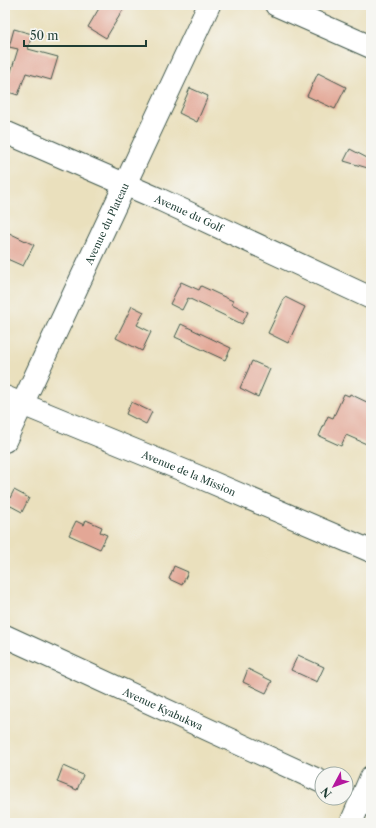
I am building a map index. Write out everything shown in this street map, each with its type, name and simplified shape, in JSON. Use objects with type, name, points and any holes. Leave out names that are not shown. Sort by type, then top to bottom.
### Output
[{"type":"street","name":"Avenue du Plateau","points":[[5,441],[13,401],[126,184],[209,5]]},
{"type":"street","points":[[276,5],[371,47]]},
{"type":"street","name":"Avenue du Golf","points":[[5,132],[162,200],[371,298]]},
{"type":"street","name":"Avenue de la Mission","points":[[13,401],[197,476],[371,551]]},
{"type":"street","name":"Avenue Kyabukwa","points":[[5,636],[314,778]]},
{"type":"street","points":[[354,796],[371,777]]},
{"type":"street","points":[[351,823],[352,806]]},
{"type":"building","points":[[101,5],[126,5],[106,38],[88,27]]},
{"type":"building","points":[[14,29],[32,34],[28,49],[58,57],[51,80],[26,73],[18,95],[5,91],[18,49],[9,47]]},
{"type":"building","points":[[318,73],[346,87],[335,109],[307,96]]},
{"type":"building","points":[[190,88],[208,96],[197,122],[179,113]]},
{"type":"building","points":[[350,149],[371,160],[371,169],[344,161]]},
{"type":"building","points":[[5,231],[34,245],[23,266],[5,258]]},
{"type":"building","points":[[181,282],[199,290],[201,286],[233,301],[232,304],[248,312],[242,324],[188,298],[182,310],[170,304]]},
{"type":"building","points":[[285,297],[305,307],[288,343],[268,333]]},
{"type":"building","points":[[132,306],[144,312],[137,325],[151,332],[142,351],[116,338]]},
{"type":"building","points":[[181,324],[231,348],[225,360],[175,337]]},
{"type":"building","points":[[252,361],[270,369],[258,397],[240,388]]},
{"type":"building","points":[[344,394],[349,396],[350,394],[371,404],[371,446],[346,435],[341,446],[319,436],[328,416],[333,418]]},
{"type":"building","points":[[131,402],[152,412],[146,424],[126,414]]},
{"type":"building","points":[[14,490],[29,498],[22,512],[7,504]]},
{"type":"building","points":[[86,520],[102,527],[100,532],[107,535],[100,549],[69,535],[76,521],[84,525]]},
{"type":"building","points":[[174,566],[188,572],[182,585],[169,579]]},
{"type":"building","points":[[298,655],[324,667],[317,682],[291,670]]},
{"type":"building","points":[[248,669],[272,681],[266,693],[243,682]]},
{"type":"building","points":[[63,766],[83,775],[77,790],[57,782]]}]
